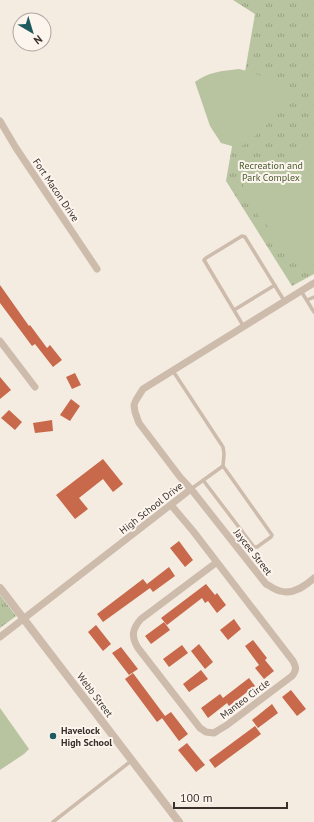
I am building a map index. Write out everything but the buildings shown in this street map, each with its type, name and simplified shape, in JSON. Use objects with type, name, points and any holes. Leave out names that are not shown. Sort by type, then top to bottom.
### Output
[{"type":"street","name":"Fort Macon Drive","points":[[0,121],[16,148],[97,269]]},
{"type":"street","name":"High School Drive","points":[[0,637],[191,490],[139,423],[135,412],[136,400],[144,389],[314,283]]},
{"type":"street","points":[[0,342],[35,387]]},
{"type":"street","name":"Jaycee Street","points":[[191,490],[266,584],[280,592],[292,591],[303,587],[314,578]]},
{"type":"street","name":"Manteo Circle","points":[[171,505],[217,562],[293,661],[296,668],[292,676],[227,725],[214,732],[206,732],[200,728],[138,648],[135,643],[133,633],[134,628],[141,619],[217,562]]},
{"type":"street","name":"Webb Street","points":[[0,588],[179,822]]},
{"type":"lane","points":[[244,327],[204,260],[242,236],[246,237],[285,302]]},
{"type":"lane","points":[[234,310],[274,285]]},
{"type":"lane","points":[[301,291],[314,312]]},
{"type":"lane","points":[[307,300],[314,297]]},
{"type":"lane","points":[[173,371],[223,447],[223,466],[272,535],[271,537],[257,547],[254,547],[203,480]]},
{"type":"lane","points":[[191,490],[223,466]]},
{"type":"lane","points":[[53,822],[132,760]]},
{"type":"green space","name":"Recreation and Park Complex","points":[[233,0],[314,0],[314,274],[292,286],[226,181],[255,14]]},
{"type":"green space","points":[[239,69],[256,74],[273,83],[291,101],[254,137],[239,148],[221,143],[210,126],[195,82],[210,74]]},
{"type":"green space","points":[[314,143],[314,260],[303,269],[242,196],[245,177]]},
{"type":"green space","points":[[0,595],[16,616],[0,628]]},
{"type":"green space","points":[[0,708],[29,749],[0,770]]},
{"type":"place","name":"Havelock High School","points":[[53,736]]}]
